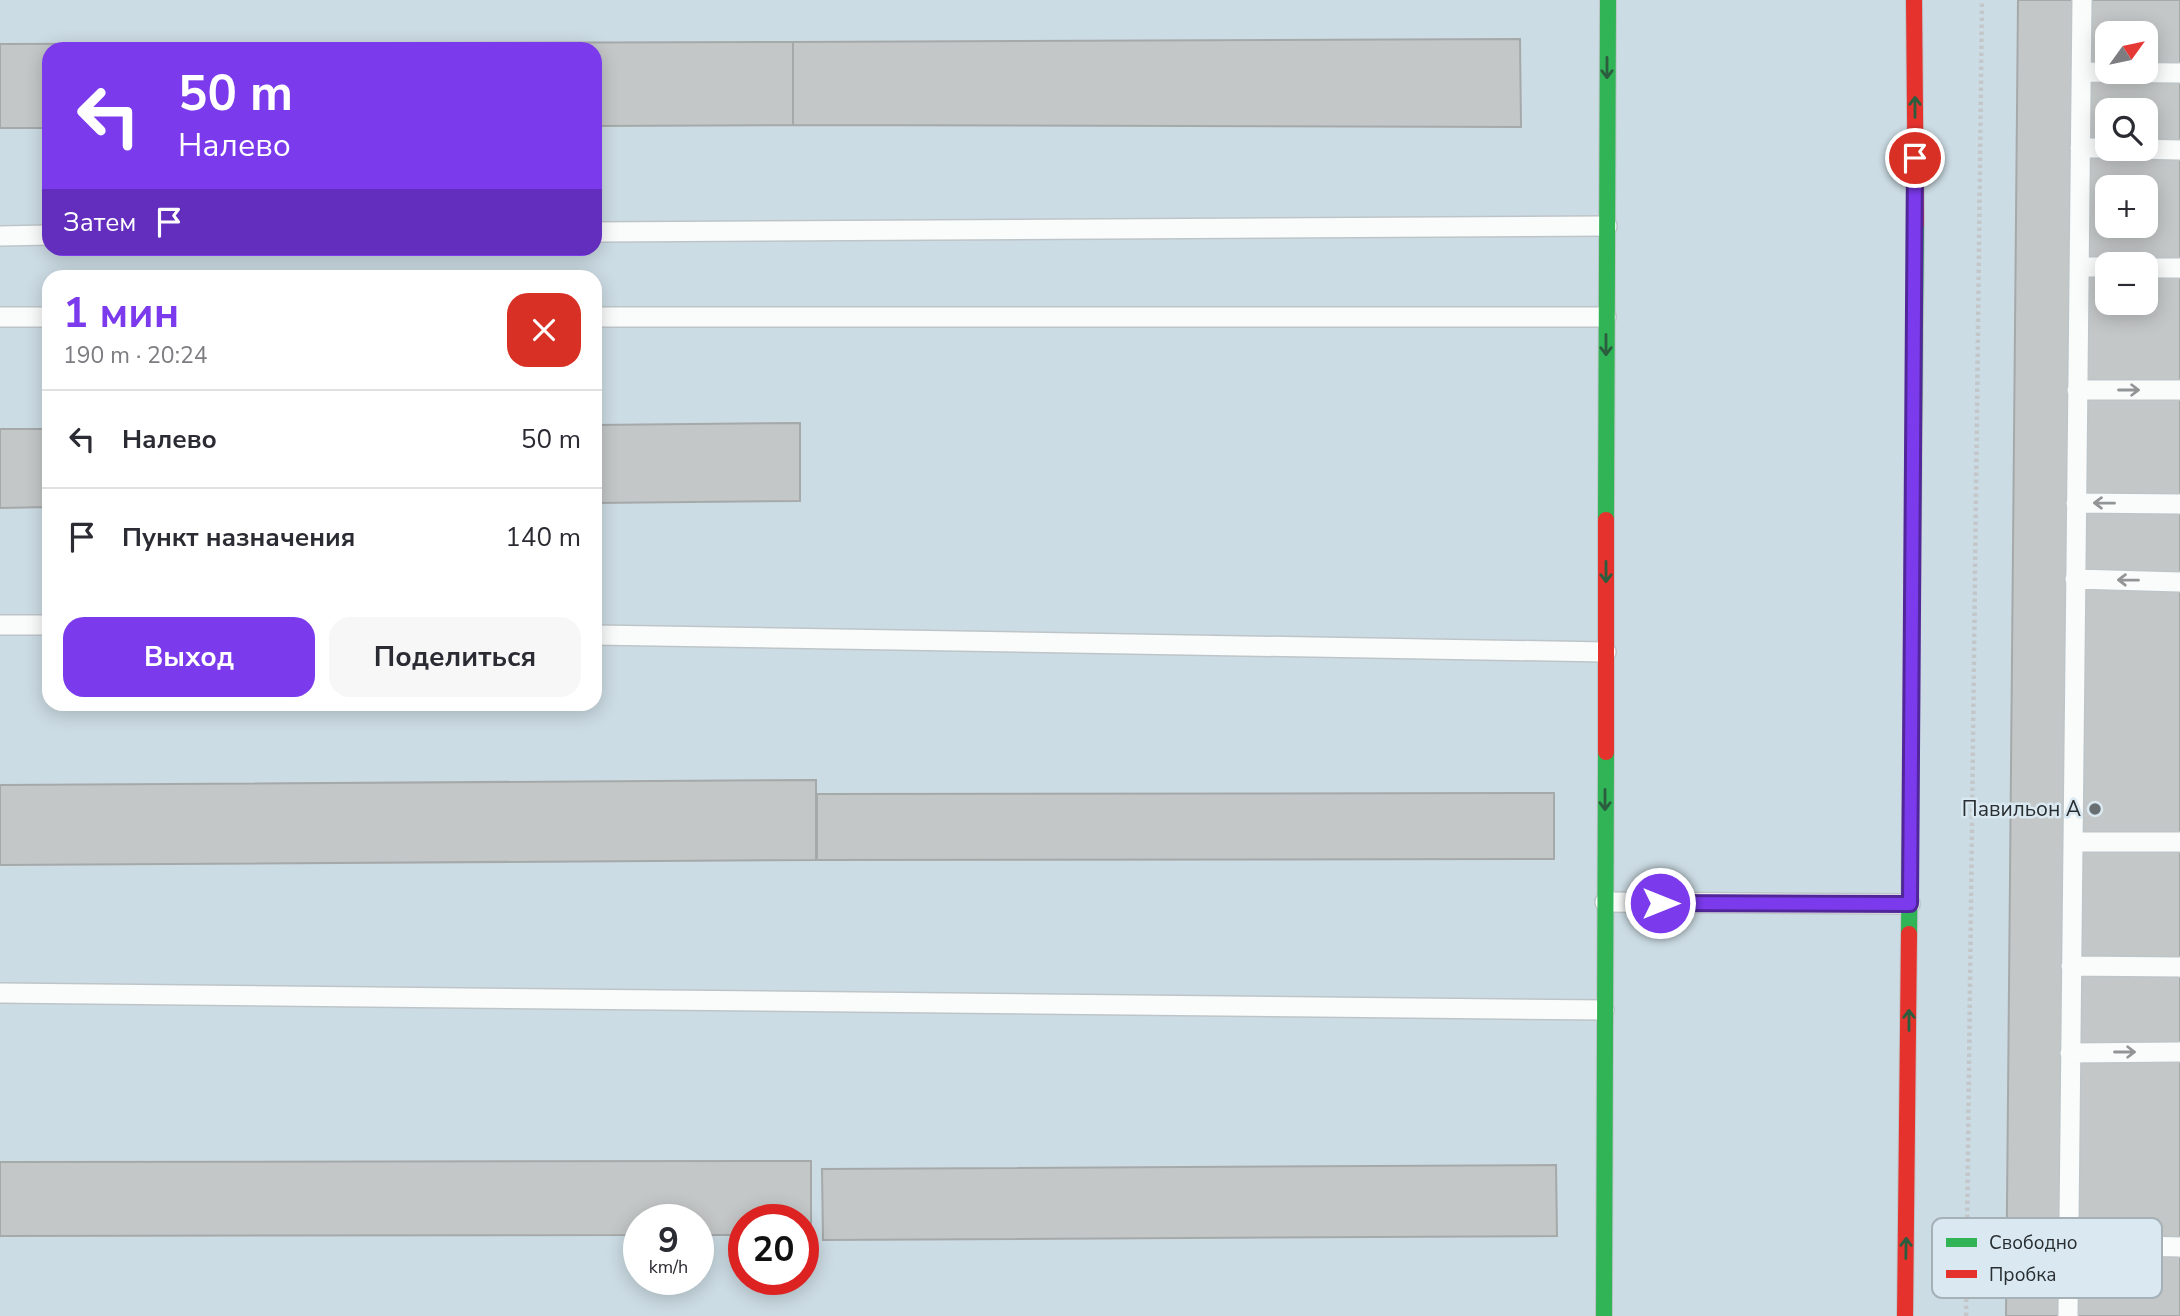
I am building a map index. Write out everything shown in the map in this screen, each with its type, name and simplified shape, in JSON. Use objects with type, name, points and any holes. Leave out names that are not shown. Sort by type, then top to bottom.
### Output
[{"type":"street","points":[[1604,1316],[1608,0]]},
{"type":"street","points":[[1905,1316],[1916,263],[1914,0]]},
{"type":"lane","points":[[2068,1218],[2082,0]]},
{"type":"lane","points":[[2081,72],[2180,74]]},
{"type":"lane","points":[[2080,148],[2095,148]]},
{"type":"lane","points":[[2158,150],[2180,150]]},
{"type":"lane","points":[[602,232],[1607,226]]},
{"type":"lane","points":[[0,236],[42,235]]},
{"type":"lane","points":[[2079,267],[2095,267]]},
{"type":"lane","points":[[2158,268],[2180,268]]},
{"type":"lane","points":[[0,317],[42,317]]},
{"type":"lane","points":[[602,317],[1606,317]]},
{"type":"lane","points":[[2077,390],[2180,390]]},
{"type":"lane","points":[[2076,503],[2180,504]]},
{"type":"lane","points":[[2075,579],[2180,582]]},
{"type":"lane","points":[[0,625],[42,625]]},
{"type":"lane","points":[[602,635],[1606,652]]},
{"type":"lane","points":[[2073,842],[2180,842]]},
{"type":"lane","points":[[1605,902],[1910,904]]},
{"type":"lane","points":[[2071,966],[2180,967]]},
{"type":"lane","points":[[0,993],[1604,1010]]},
{"type":"lane","points":[[2070,1052],[2180,1052]]},
{"type":"lane","points":[[2162,1247],[2180,1247]]},
{"type":"lane","points":[[2068,1298],[2068,1316]]},
{"type":"path","points":[[1967,1218],[1982,0]]},
{"type":"path","points":[[1966,1298],[1966,1316]]},
{"type":"shaded area","points":[[0,0],[2180,0],[2180,1316],[0,1316]]},
{"type":"building","name":"Павильон А","points":[[2018,0],[2180,0],[2180,1316],[2006,1316],[2006,1298],[2162,1298],[2162,1218],[2007,1218]]},
{"type":"building","points":[[1520,39],[1521,127],[793,125],[793,42]]},
{"type":"building","points":[[602,42],[793,42],[793,125],[602,126]]},
{"type":"building","points":[[0,44],[42,44],[42,128],[0,128]]},
{"type":"building","points":[[800,423],[800,501],[602,503],[602,425]]},
{"type":"building","points":[[0,429],[42,429],[42,507],[0,508]]},
{"type":"building","points":[[816,780],[816,860],[0,865],[0,785]]},
{"type":"building","points":[[1554,793],[1554,859],[817,860],[817,794]]},
{"type":"building","points":[[811,1161],[811,1204],[728,1204],[728,1235],[714,1235],[714,1204],[623,1204],[623,1235],[0,1236],[0,1162]]},
{"type":"building","points":[[1556,1165],[1557,1236],[823,1240],[822,1169]]},
{"type":"traffic: fast","points":[[1606,520],[1608,0]]},
{"type":"traffic: fast","points":[[1909,934],[1916,224]]},
{"type":"traffic: fast","points":[[1604,1316],[1606,752]]},
{"type":"traffic: jam","points":[[1914,0],[1916,224]]},
{"type":"traffic: jam","points":[[1606,520],[1606,752]]},
{"type":"traffic: jam","points":[[1905,1316],[1909,934]]},
{"type":"place","name":"Павильон А","points":[[2095,809]]},
{"type":"route","points":[[1660,903],[1910,904],[1915,158]]}]
